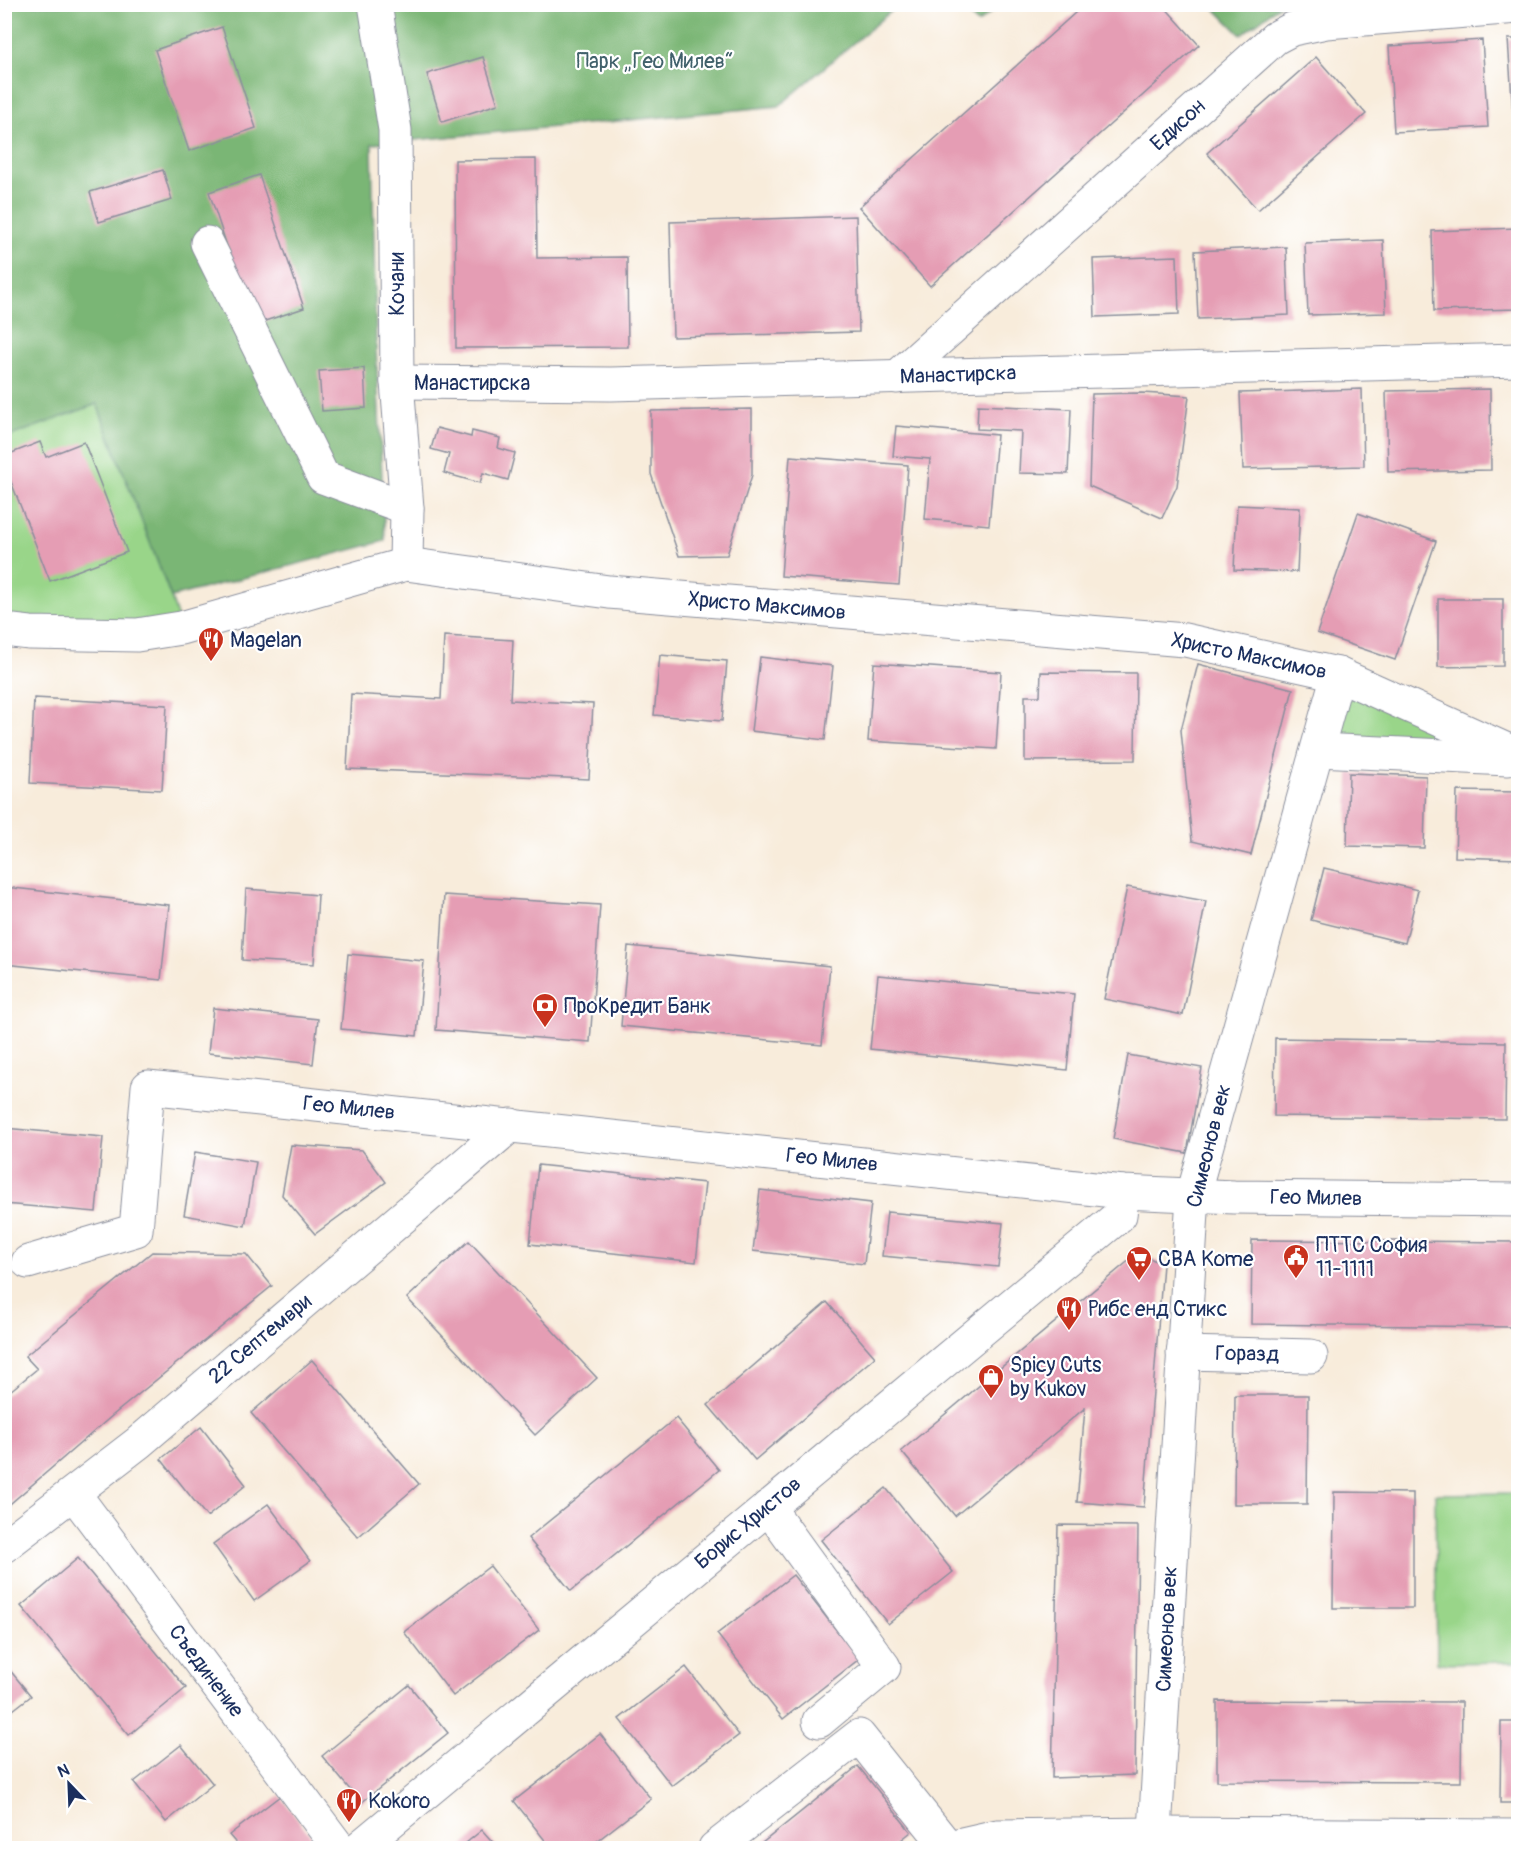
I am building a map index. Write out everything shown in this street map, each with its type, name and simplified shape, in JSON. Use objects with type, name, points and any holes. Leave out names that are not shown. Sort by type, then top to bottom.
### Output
[{"type":"street","name":"Кочани","points":[[375,4],[395,130],[398,382],[407,508],[406,564]]},
{"type":"street","name":"Едисон","points":[[897,377],[1275,38],[1292,29],[1326,22],[1518,7]]},
{"type":"street","points":[[207,243],[323,477],[407,508]]},
{"type":"street","name":"Манастирска","points":[[398,382],[611,384],[1518,360]]},
{"type":"street","name":"Христо Максимов","points":[[4,630],[30,633],[136,635],[181,628],[406,564],[609,592],[1185,640],[1338,674],[1518,757]]},
{"type":"street","name":"Симеонов век","points":[[1155,1841],[1192,1196],[1338,674]]},
{"type":"street","name":"Христо Максимов","points":[[1318,750],[1518,757]]},
{"type":"street","name":"Гео Милев","points":[[28,1262],[136,1230],[148,1087],[1123,1192],[1192,1196],[1518,1200]]},
{"type":"street","name":"22 Септември","points":[[4,1546],[74,1494],[147,1435],[511,1125]]},
{"type":"street","name":"Борис Христов","points":[[359,1848],[1120,1215],[1123,1192]]},
{"type":"street","name":"Горазд","points":[[1183,1353],[1311,1356]]},
{"type":"street","name":"Съединение","points":[[74,1494],[339,1848]]},
{"type":"street","points":[[768,1507],[884,1667],[819,1721]]},
{"type":"street","points":[[715,1848],[859,1736],[945,1847],[997,1836],[1155,1841],[1518,1836],[1518,1844]]},
{"type":"green space","name":"Парк „Гео Милев“","points":[[5,5],[898,5],[779,106],[372,144],[376,347],[385,541],[171,597],[97,404],[5,438]]},
{"type":"green space","points":[[958,5],[1000,5],[978,23]]},
{"type":"green space","points":[[1211,5],[1280,5],[1241,35]]},
{"type":"green space","points":[[97,403],[181,628],[5,630],[5,438]]},
{"type":"green space","points":[[1338,674],[1518,755],[1318,750]]},
{"type":"green space","points":[[1518,1493],[1518,1662],[1437,1663],[1435,1494]]},
{"type":"building","points":[[1085,4],[1162,4],[1199,45],[930,286],[859,207]]},
{"type":"building","points":[[222,27],[256,128],[189,151],[155,50]]},
{"type":"building","points":[[1508,39],[1518,39],[1518,113],[1513,114]]},
{"type":"building","points":[[1482,40],[1488,127],[1394,132],[1389,46]]},
{"type":"building","points":[[483,57],[498,104],[442,122],[427,74]]},
{"type":"building","points":[[1316,57],[1366,114],[1258,210],[1207,153]]},
{"type":"building","points":[[536,159],[537,258],[627,257],[628,347],[456,348],[455,160]]},
{"type":"building","points":[[163,170],[172,200],[99,222],[90,192]]},
{"type":"building","points":[[259,175],[304,308],[253,325],[209,192]]},
{"type":"building","points":[[856,216],[859,332],[673,337],[670,222]]},
{"type":"building","points":[[1518,228],[1518,309],[1434,311],[1432,231]]},
{"type":"building","points":[[1383,240],[1386,313],[1308,315],[1305,243]]},
{"type":"building","points":[[1286,247],[1289,315],[1198,319],[1195,251]]},
{"type":"building","points":[[1177,256],[1179,314],[1095,317],[1093,259]]},
{"type":"building","points":[[364,368],[366,408],[322,411],[319,371]]},
{"type":"building","points":[[1362,389],[1364,466],[1243,469],[1240,393]]},
{"type":"building","points":[[1490,389],[1491,470],[1388,472],[1386,391]]},
{"type":"building","points":[[1142,393],[1189,396],[1177,486],[1162,518],[1089,486],[1092,394]]},
{"type":"building","points":[[978,405],[1071,409],[1068,474],[1019,473],[1021,431],[977,429]]},
{"type":"building","points":[[752,409],[752,475],[727,555],[679,556],[651,474],[651,411]]},
{"type":"building","points":[[896,426],[997,435],[989,525],[925,519],[930,459],[893,456]]},
{"type":"building","points":[[437,428],[471,437],[472,431],[500,438],[498,448],[515,453],[508,480],[483,473],[480,483],[444,473],[449,454],[431,449]]},
{"type":"building","points":[[40,442],[46,457],[84,442],[127,552],[50,581],[4,464],[4,456]]},
{"type":"building","points":[[790,456],[908,465],[899,585],[781,576]]},
{"type":"building","points":[[1237,505],[1300,508],[1297,572],[1234,570]]},
{"type":"building","points":[[1358,513],[1436,541],[1395,660],[1317,633]]},
{"type":"building","points":[[1438,599],[1503,599],[1503,666],[1438,667]]},
{"type":"building","points":[[444,636],[513,640],[510,700],[593,704],[589,779],[347,769],[351,694],[441,699]]},
{"type":"building","points":[[660,655],[727,661],[722,721],[654,715]]},
{"type":"building","points":[[760,657],[833,666],[825,740],[751,731]]},
{"type":"building","points":[[874,663],[1001,672],[996,749],[868,741]]},
{"type":"building","points":[[1198,664],[1293,689],[1251,855],[1192,841],[1181,730]]},
{"type":"building","points":[[1041,672],[1136,673],[1135,760],[1025,761],[1025,696],[1040,696]]},
{"type":"building","points":[[34,698],[167,705],[162,790],[30,783]]},
{"type":"building","points":[[1349,773],[1426,776],[1424,848],[1347,846]]},
{"type":"building","points":[[1457,791],[1518,792],[1518,859],[1455,857]]},
{"type":"building","points":[[1324,868],[1418,890],[1405,943],[1311,920]]},
{"type":"building","points":[[4,887],[169,905],[161,980],[4,964]]},
{"type":"building","points":[[1127,887],[1206,901],[1183,1015],[1104,999]]},
{"type":"building","points":[[246,889],[318,895],[314,964],[242,960]]},
{"type":"building","points":[[444,895],[600,905],[590,1042],[436,1030]]},
{"type":"building","points":[[628,946],[830,966],[822,1045],[621,1026]]},
{"type":"building","points":[[348,954],[424,961],[417,1036],[341,1029]]},
{"type":"building","points":[[878,975],[1074,994],[1067,1070],[870,1049]]},
{"type":"building","points":[[213,1008],[318,1019],[313,1064],[208,1053]]},
{"type":"building","points":[[1275,1038],[1506,1042],[1505,1119],[1274,1116]]},
{"type":"building","points":[[1128,1055],[1202,1068],[1187,1153],[1113,1139]]},
{"type":"building","points":[[4,1128],[103,1137],[96,1212],[4,1204]]},
{"type":"building","points":[[291,1145],[362,1150],[386,1182],[315,1234],[282,1195]]},
{"type":"building","points":[[195,1152],[256,1162],[245,1226],[184,1215]]},
{"type":"building","points":[[538,1165],[705,1183],[696,1262],[530,1244]]},
{"type":"building","points":[[760,1190],[871,1203],[864,1264],[753,1251]]},
{"type":"building","points":[[887,1212],[1003,1223],[998,1267],[882,1256]]},
{"type":"building","points":[[1252,1240],[1516,1242],[1515,1327],[1251,1324]]},
{"type":"building","points":[[469,1241],[597,1378],[535,1435],[407,1298]]},
{"type":"building","points":[[152,1252],[246,1254],[272,1286],[113,1415],[4,1509],[4,1396],[37,1369],[25,1356]]},
{"type":"building","points":[[1138,1253],[1163,1264],[1144,1507],[1077,1502],[1085,1408],[955,1516],[901,1451]]},
{"type":"building","points":[[827,1302],[875,1357],[755,1460],[708,1405]]},
{"type":"building","points":[[312,1360],[419,1484],[358,1537],[251,1413]]},
{"type":"building","points":[[1235,1395],[1308,1395],[1307,1504],[1234,1504]]},
{"type":"building","points":[[676,1418],[719,1470],[571,1591],[528,1538]]},
{"type":"building","points":[[201,1427],[246,1485],[207,1517],[161,1459]]},
{"type":"building","points":[[886,1488],[953,1572],[888,1624],[821,1540]]},
{"type":"building","points":[[1334,1492],[1413,1493],[1413,1608],[1333,1608]]},
{"type":"building","points":[[268,1504],[310,1561],[254,1601],[213,1544]]},
{"type":"building","points":[[1058,1525],[1138,1526],[1135,1775],[1052,1778]]},
{"type":"building","points":[[78,1558],[186,1688],[129,1735],[21,1606]]},
{"type":"building","points":[[490,1566],[539,1630],[453,1696],[404,1632]]},
{"type":"building","points":[[793,1575],[859,1659],[783,1719],[717,1634]]},
{"type":"building","points":[[4,1663],[31,1696],[4,1717]]},
{"type":"building","points":[[686,1667],[739,1735],[672,1786],[619,1719]]},
{"type":"building","points":[[409,1685],[448,1733],[361,1803],[322,1756]]},
{"type":"building","points":[[1217,1701],[1462,1702],[1461,1782],[1217,1781]]},
{"type":"building","points":[[1501,1722],[1518,1722],[1518,1803],[1500,1803]]},
{"type":"building","points":[[600,1734],[651,1799],[588,1848],[551,1848],[514,1801]]},
{"type":"building","points":[[181,1745],[213,1784],[166,1822],[134,1782]]},
{"type":"building","points":[[858,1766],[911,1832],[891,1848],[756,1848]]},
{"type":"building","points":[[280,1796],[317,1844],[312,1848],[240,1848],[229,1835]]},
{"type":"building","points":[[482,1830],[498,1848],[460,1848]]},
{"type":"place","name":"Magelan","points":[[211,663]]},
{"type":"place","name":"ПроКредит Банк","points":[[545,1029]]},
{"type":"place","name":"ПТТС София 11-1111","points":[[1296,1280]]},
{"type":"place","name":"CBA Kome","points":[[1139,1282]]},
{"type":"place","name":"Рибс енд Стикс","points":[[1069,1332]]},
{"type":"place","name":"Spicy Cuts by Kukov","points":[[991,1400]]},
{"type":"place","name":"Kokoro","points":[[349,1824]]}]
